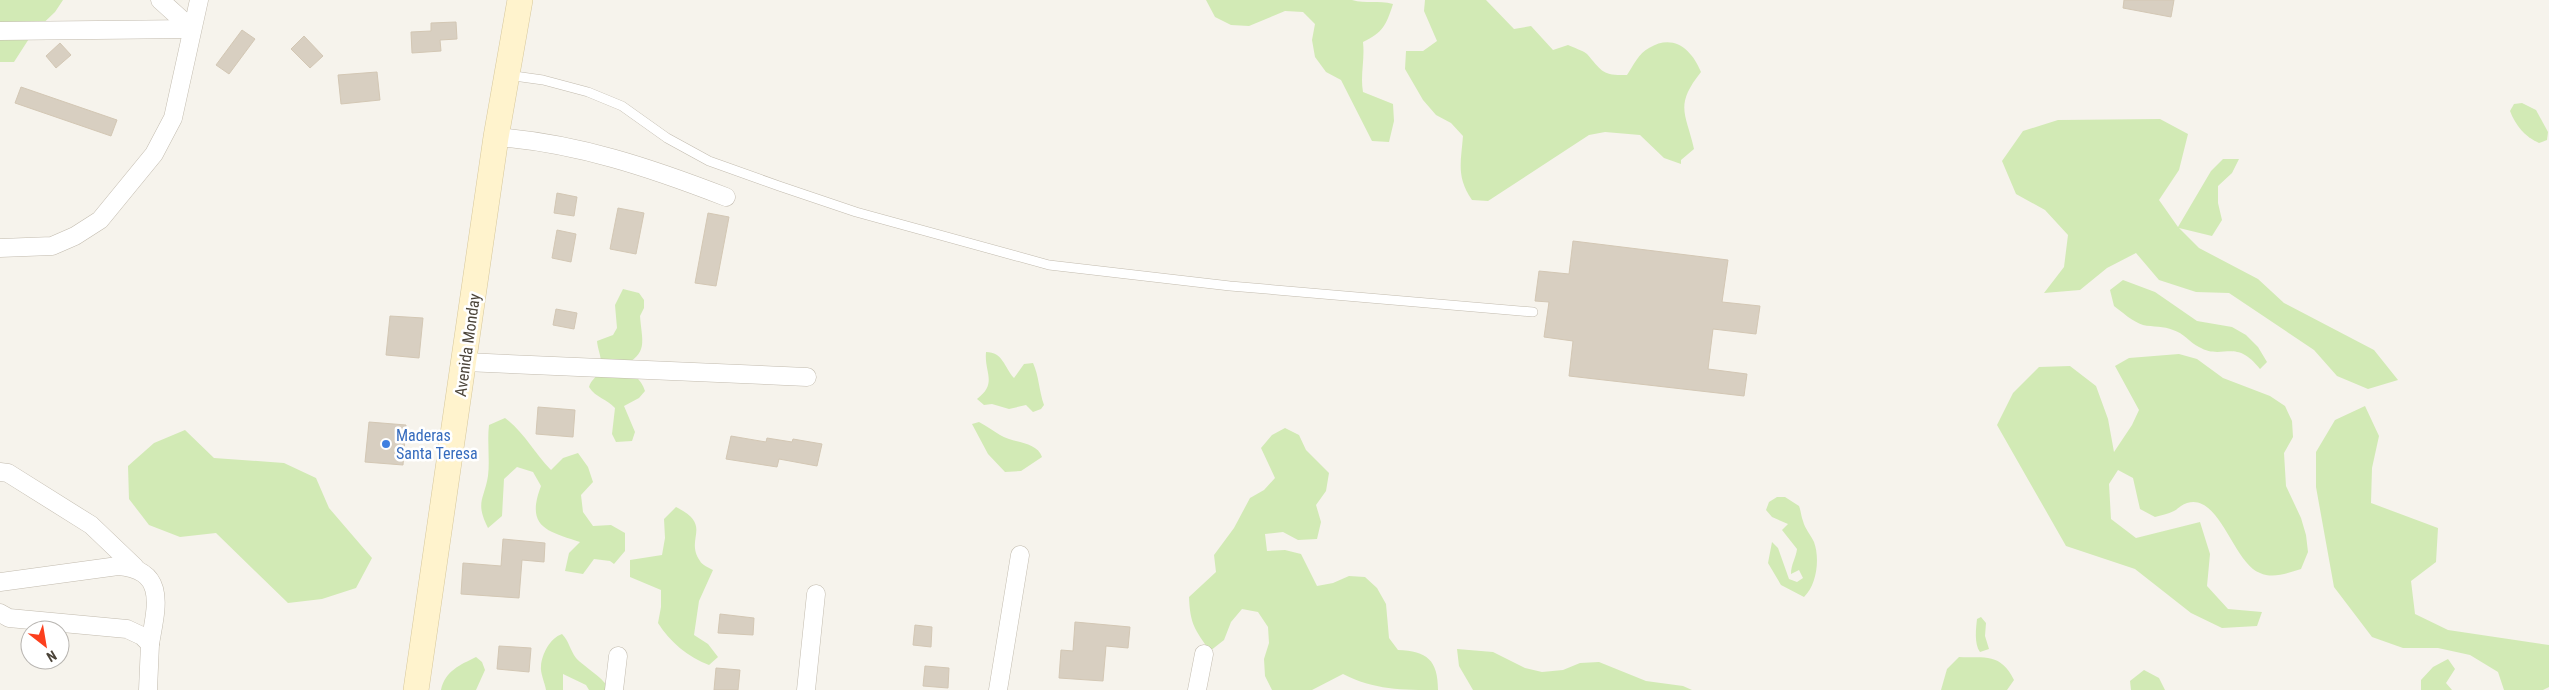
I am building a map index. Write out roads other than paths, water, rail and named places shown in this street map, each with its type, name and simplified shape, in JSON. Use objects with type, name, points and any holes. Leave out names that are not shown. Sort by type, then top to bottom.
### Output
[{"type":"main road","name":"Avenida Monday","points":[[416,690],[466,362],[496,138],[520,0]]},
{"type":"street","points":[[160,0],[192,29]]},
{"type":"street","points":[[0,248],[52,246],[75,236],[100,220],[154,154],[175,110],[200,0]]},
{"type":"street","points":[[0,31],[192,29]]},
{"type":"street","points":[[496,138],[524,139],[593,152],[653,169],[726,197]]},
{"type":"street","points":[[466,362],[807,377]]},
{"type":"street","points":[[0,472],[8,473],[91,525],[154,584],[158,598],[150,644],[148,690]]},
{"type":"street","points":[[998,690],[1020,555]]},
{"type":"street","points":[[0,582],[118,566],[135,567]]},
{"type":"street","points":[[806,690],[816,594]]},
{"type":"street","points":[[0,613],[8,618],[128,629],[142,636],[150,644]]},
{"type":"street","points":[[1197,690],[1204,654]]},
{"type":"street","points":[[614,690],[618,656]]},
{"type":"lane","points":[[507,75],[542,80],[588,92],[622,106],[667,138],[710,161],[779,186],[856,212],[1049,265],[1230,286],[1533,312]]},
{"type":"place","name":"Maderas Santa Teresa","points":[[386,444]]}]
